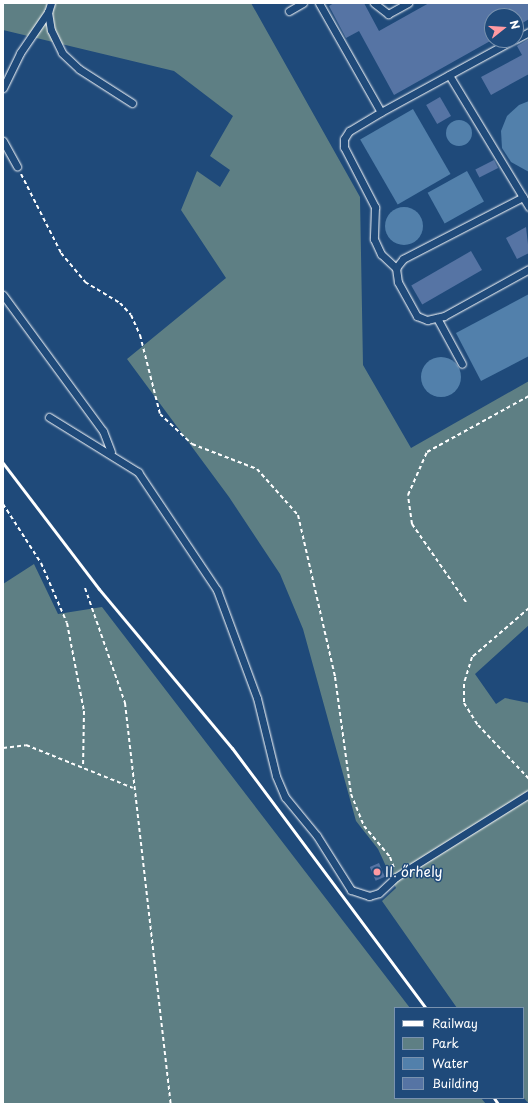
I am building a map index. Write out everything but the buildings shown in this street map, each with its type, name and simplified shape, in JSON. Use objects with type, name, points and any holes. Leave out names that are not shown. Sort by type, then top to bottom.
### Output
[{"type":"lane","points":[[3,88],[20,53],[48,12],[51,3]]},
{"type":"lane","points":[[289,11],[303,3]]},
{"type":"lane","points":[[319,3],[382,112]]},
{"type":"lane","points":[[374,3],[388,14],[408,3]]},
{"type":"lane","points":[[48,12],[62,53],[79,69],[132,103]]},
{"type":"lane","points":[[498,48],[349,131],[344,139],[344,148],[375,207],[374,238],[381,254],[396,268],[398,282],[417,316],[437,318],[529,269]]},
{"type":"lane","points":[[449,75],[529,207]]},
{"type":"lane","points":[[3,141],[17,166]]},
{"type":"lane","points":[[396,268],[403,259],[523,197]]},
{"type":"lane","points":[[3,296],[103,430],[111,452]]},
{"type":"lane","points":[[437,318],[462,364]]},
{"type":"lane","points":[[49,417],[111,452],[138,472],[217,590],[257,698],[276,776],[285,797],[317,836],[351,890],[369,896],[379,893],[396,877],[529,794]]},
{"type":"path","points":[[17,166],[62,253],[85,282],[120,303],[131,316],[140,335],[160,414],[192,444],[257,469],[298,515],[335,677],[351,794],[364,826],[390,857],[396,877]]},
{"type":"path","points":[[466,602],[412,524],[408,495],[426,452],[529,396]]},
{"type":"path","points":[[3,504],[41,563],[67,623],[84,711],[83,767]]},
{"type":"path","points":[[85,588],[125,703],[133,788],[171,1104]]},
{"type":"path","points":[[529,608],[472,657],[464,684],[464,703],[478,725],[529,779]]},
{"type":"path","points":[[3,748],[26,745],[133,788]]},
{"type":"green space","points":[[3,3],[251,3],[360,197],[363,365],[411,448],[529,381],[529,625],[475,674],[496,704],[505,698],[529,703],[529,1104],[524,1098],[524,1007],[456,1007],[382,901],[396,888],[378,849],[356,821],[303,629],[280,574],[229,497],[127,359],[226,278],[181,210],[197,171],[220,187],[230,170],[210,156],[233,116],[174,71],[3,30]]},
{"type":"green space","points":[[34,564],[58,614],[102,607],[409,1007],[394,1007],[394,1099],[482,1099],[486,1104],[3,1104],[3,584]]},
{"type":"water","points":[[529,101],[529,172],[511,162],[502,148],[501,131],[507,116],[519,105]]},
{"type":"water","points":[[413,109],[450,174],[398,204],[360,140]]},
{"type":"water","points":[[459,120],[468,124],[472,133],[468,142],[459,146],[450,142],[446,133],[450,124]]},
{"type":"water","points":[[467,171],[484,202],[445,223],[428,193]]},
{"type":"water","points":[[400,207],[408,207],[418,212],[422,219],[422,233],[418,240],[408,245],[400,245],[390,240],[388,237],[385,230],[385,222],[390,212],[393,210]]},
{"type":"water","points":[[529,294],[529,356],[481,381],[456,333]]},
{"type":"water","points":[[441,357],[449,359],[455,363],[459,369],[461,377],[459,385],[455,391],[449,395],[441,397],[433,395],[427,391],[423,385],[421,377],[423,369],[427,363],[433,359]]},
{"type":"railway","points":[[3,463],[99,589],[232,748],[425,1007]]},
{"type":"railway","points":[[495,1099],[498,1104]]},
{"type":"place","name":"II. őrhely","points":[[377,872]]}]
